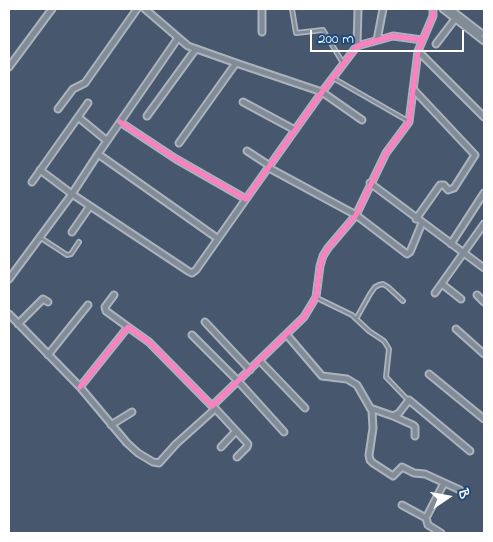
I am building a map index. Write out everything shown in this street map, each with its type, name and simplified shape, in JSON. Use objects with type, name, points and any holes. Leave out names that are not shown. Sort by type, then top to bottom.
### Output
[{"type":"street","points":[[9,67],[52,9]]},
{"type":"street","points":[[58,108],[74,89],[85,82],[136,9]]},
{"type":"street","points":[[262,9],[262,32]]},
{"type":"street","points":[[357,46],[358,9]]},
{"type":"street","points":[[377,40],[383,9]]},
{"type":"street","points":[[9,314],[80,387],[111,425],[138,453],[156,464],[159,463],[238,381],[304,317],[316,297],[320,266],[328,248],[356,215],[386,152],[409,122],[418,51],[433,16],[433,9]]},
{"type":"street","points":[[443,9],[484,41]]},
{"type":"street","points":[[450,9],[481,33],[484,33]]},
{"type":"street","points":[[149,10],[178,38],[195,50],[322,92],[362,120]]},
{"type":"street","points":[[436,44],[456,19]]},
{"type":"street","points":[[40,170],[72,194],[192,272],[196,270],[322,92],[357,46],[393,36],[422,40]]},
{"type":"street","points":[[9,279],[72,194],[106,140],[178,38]]},
{"type":"street","points":[[147,116],[195,50]]},
{"type":"street","points":[[418,51],[484,117]]},
{"type":"street","points":[[179,143],[236,64]]},
{"type":"street","points":[[413,89],[475,155],[454,188],[448,190],[444,185],[440,185],[416,219]]},
{"type":"street","points":[[243,102],[295,130]]},
{"type":"street","points":[[32,182],[88,103]]},
{"type":"street","points":[[78,116],[106,140]]},
{"type":"street","points":[[120,122],[176,159],[246,200]]},
{"type":"street","points":[[247,151],[270,167],[356,215],[409,254],[422,223]]},
{"type":"street","points":[[98,154],[218,238]]},
{"type":"street","points":[[370,183],[484,268]]},
{"type":"street","points":[[450,244],[484,193]]},
{"type":"street","points":[[72,232],[90,206]]},
{"type":"street","points":[[435,294],[484,224]]},
{"type":"street","points":[[442,284],[461,299]]},
{"type":"street","points":[[114,295],[105,307],[106,311],[149,342],[236,431],[248,445],[237,457]]},
{"type":"street","points":[[477,295],[484,302]]},
{"type":"street","points":[[18,324],[43,299],[48,302]]},
{"type":"street","points":[[48,355],[88,305]]},
{"type":"street","points":[[205,322],[250,370]]},
{"type":"street","points":[[80,387],[128,327]]},
{"type":"street","points":[[456,329],[484,354]]},
{"type":"street","points":[[192,335],[238,381],[284,432]]},
{"type":"street","points":[[286,335],[322,376],[347,379],[355,382],[370,408],[373,428],[370,460],[386,473],[393,476],[402,467],[414,474],[425,474],[460,490]]},
{"type":"street","points":[[260,361],[305,408]]},
{"type":"street","points":[[429,374],[484,419]]},
{"type":"street","points":[[393,416],[398,414],[409,400],[470,451]]},
{"type":"street","points":[[370,408],[413,425],[415,427],[414,436]]},
{"type":"street","points":[[111,425],[132,412]]},
{"type":"street","points":[[221,448],[236,431]]},
{"type":"street","points":[[441,533],[426,523],[426,518],[444,483]]},
{"type":"street","points":[[402,505],[426,518]]},
{"type":"lane","points":[[292,9],[296,33],[323,30],[343,64]]},
{"type":"lane","points":[[333,78],[409,122]]},
{"type":"lane","points":[[40,237],[67,255],[71,254],[79,242]]},
{"type":"lane","points":[[356,319],[370,294],[379,285],[388,286],[403,301]]},
{"type":"lane","points":[[316,297],[352,315],[386,344],[389,353],[386,377],[409,400]]},
{"type":"cycle path","points":[[80,387],[128,327],[149,342],[212,406],[304,317],[316,297],[323,256],[356,215],[386,153],[409,122],[418,51],[433,16],[433,9]]},
{"type":"cycle path","points":[[120,122],[176,159],[246,199],[357,46],[393,36],[422,40]]}]
